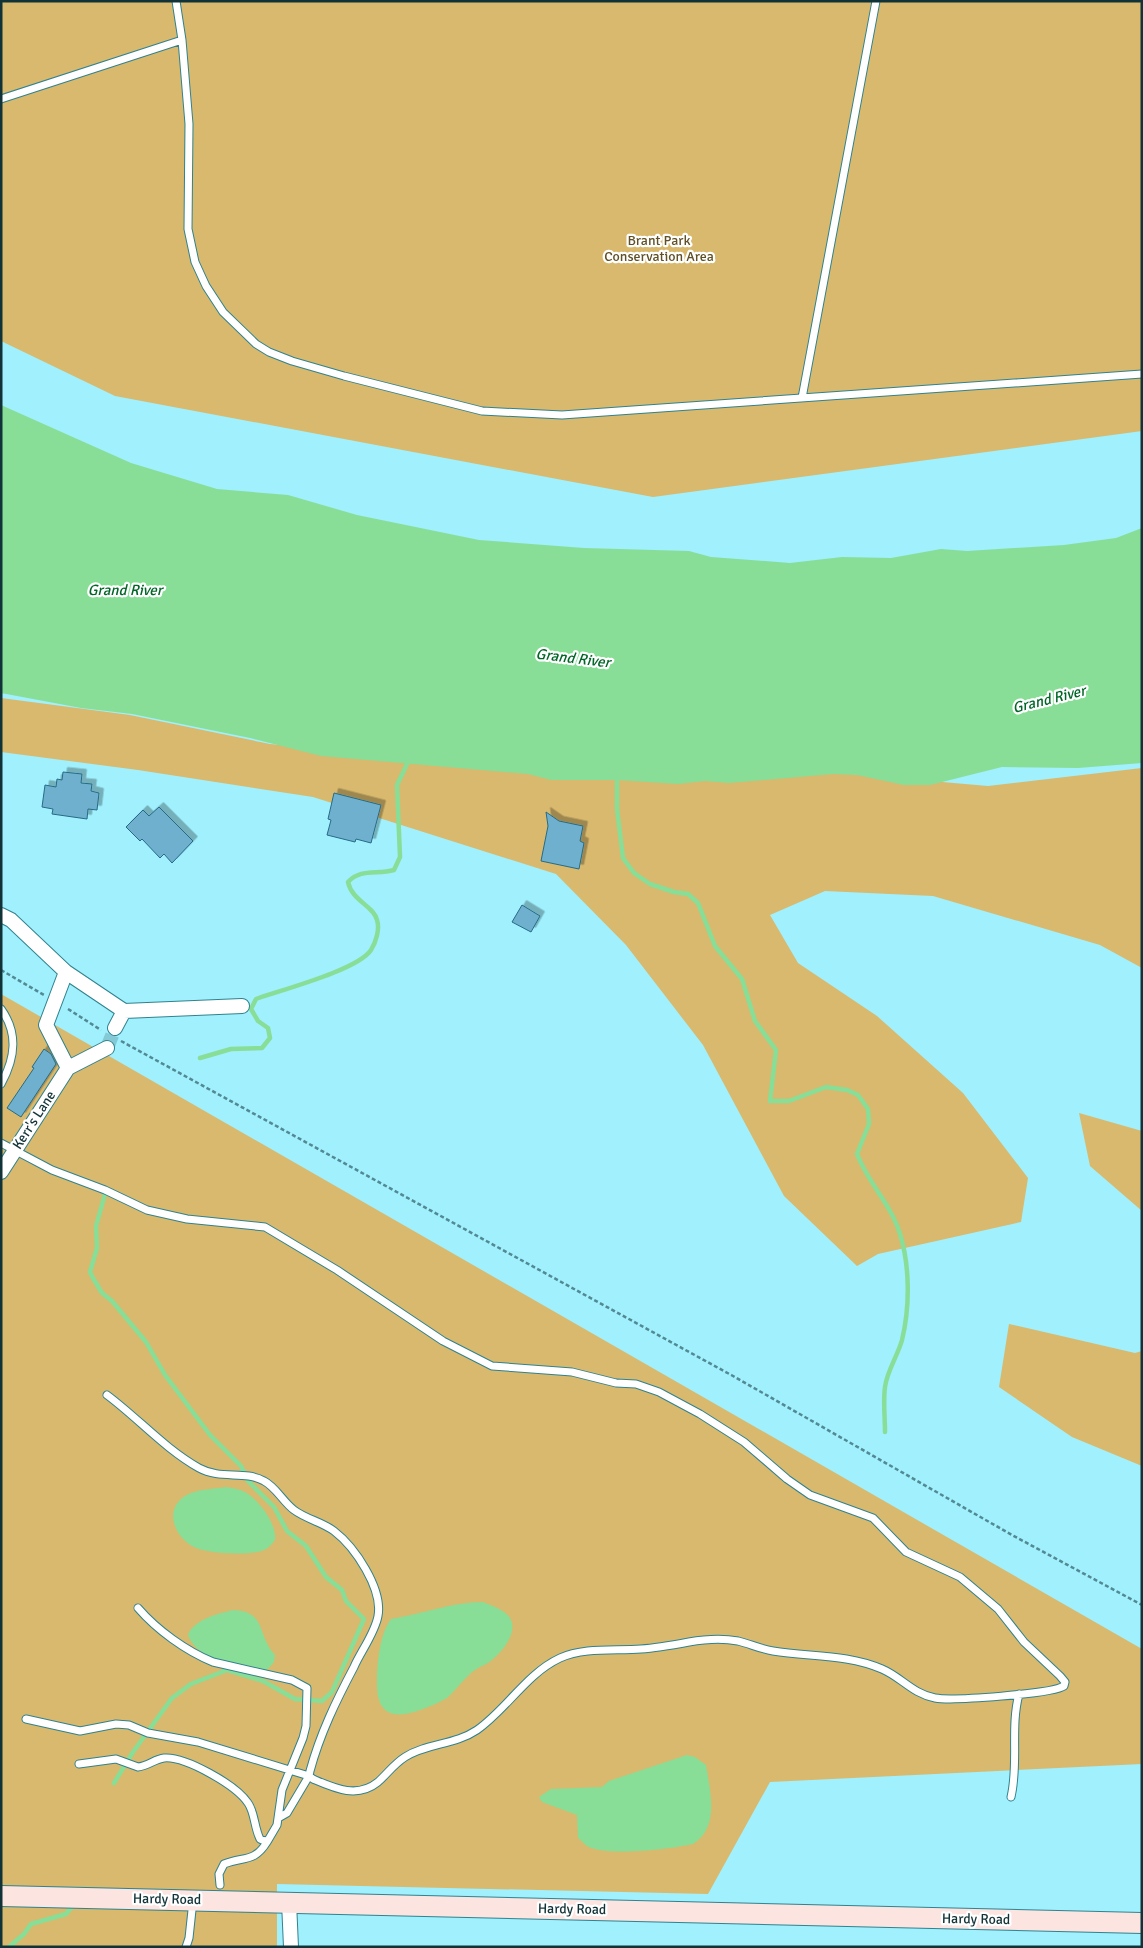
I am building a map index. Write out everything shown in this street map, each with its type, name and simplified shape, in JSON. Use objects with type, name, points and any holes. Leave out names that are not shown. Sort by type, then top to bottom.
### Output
[{"type":"main road","name":"Hardy Road","points":[[1,1896],[1142,1923]]},
{"type":"street","points":[[1,915],[11,920],[66,972],[124,1011],[242,1006]]},
{"type":"street","points":[[66,972],[46,1025],[68,1068]]},
{"type":"street","points":[[113,1034],[124,1011]]},
{"type":"street","name":"Kerr's Lane","points":[[1,1172],[68,1068],[107,1048]]},
{"type":"street","points":[[289,1902],[291,1947]]},
{"type":"lane","points":[[176,1],[182,40],[189,124],[188,229],[195,262],[206,286],[223,312],[256,344],[269,352],[344,376],[482,411],[562,415],[1142,374]]},
{"type":"lane","points":[[802,398],[876,1]]},
{"type":"lane","points":[[1,99],[182,40]]},
{"type":"lane","points":[[1,1009],[9,1023],[14,1050],[10,1069],[1,1084]]},
{"type":"lane","points":[[1,1143],[52,1170],[100,1188],[155,1213],[187,1219],[265,1227],[337,1270],[443,1341],[492,1366],[505,1369],[555,1370],[616,1383],[636,1384],[659,1392],[692,1409],[744,1442],[797,1488],[818,1499],[873,1518],[906,1552],[960,1577],[998,1609],[1024,1642],[1065,1682],[1064,1686],[1056,1690],[948,1699],[934,1698],[916,1691],[881,1668],[852,1660],[774,1651],[723,1639],[642,1649],[586,1652],[562,1657],[552,1662],[475,1731],[463,1738],[409,1755],[368,1788],[351,1791],[326,1784],[310,1776],[205,1744],[148,1733],[129,1725],[116,1724],[80,1731],[26,1718]]},
{"type":"lane","points":[[107,1395],[134,1416],[174,1452],[200,1469],[212,1474],[255,1477],[266,1482],[293,1509],[334,1531],[351,1549],[369,1575],[378,1599],[376,1624],[326,1724],[310,1776],[287,1813],[280,1816]]},
{"type":"lane","points":[[138,1608],[154,1625],[201,1657],[213,1662],[292,1680],[307,1688],[306,1726],[280,1797],[280,1816],[267,1842],[259,1853],[249,1859],[224,1864],[219,1874],[220,1885]]},
{"type":"lane","points":[[1011,1797],[1015,1776],[1015,1710],[1019,1694]]},
{"type":"lane","points":[[79,1764],[116,1759],[138,1767],[162,1758],[183,1761],[214,1776],[244,1798],[252,1811],[256,1832],[260,1839],[267,1842]]},
{"type":"lane","points":[[186,1947],[189,1938],[192,1910]]},
{"type":"path","points":[[1,970],[54,1002],[733,1376],[1012,1535],[1142,1606]]},
{"type":"green space","name":"Brant Park Conservation Area","points":[[1,1],[1142,1],[1142,431],[653,497],[115,396],[1,341]]},
{"type":"green space","points":[[1,698],[130,715],[270,744],[621,778],[816,771],[988,786],[1142,768],[1142,968],[1100,945],[933,896],[825,891],[770,915],[798,963],[877,1016],[963,1093],[1028,1178],[1021,1222],[878,1254],[857,1266],[784,1196],[703,1045],[626,945],[556,874],[313,797],[138,770],[1,752]]},
{"type":"green space","points":[[1,994],[1142,1649],[1142,1764],[770,1782],[708,1894],[277,1884],[277,1947],[1,1947]]},
{"type":"green space","points":[[1079,1113],[1142,1131],[1142,1211],[1090,1166]]},
{"type":"green space","points":[[1009,1324],[1135,1353],[1142,1351],[1142,1466],[1072,1437],[999,1387]]},
{"type":"water","name":"Grand River","points":[[1,405],[131,463],[217,489],[288,495],[357,515],[479,540],[584,548],[689,551],[711,557],[790,563],[842,557],[891,558],[941,549],[967,551],[1064,545],[1116,538],[1142,528],[1142,763],[1078,768],[1002,767],[930,785],[904,785],[857,775],[833,774],[729,783],[705,781],[678,784],[617,780],[551,780],[528,774],[321,756],[250,738],[132,714],[81,708],[1,693]]},
{"type":"water","points":[[226,1487],[245,1492],[266,1513],[273,1527],[275,1540],[264,1550],[249,1553],[207,1551],[192,1546],[180,1536],[176,1529],[173,1515],[179,1501],[194,1492]]},
{"type":"water","points":[[483,1602],[503,1611],[511,1620],[511,1636],[501,1651],[491,1661],[473,1671],[447,1698],[423,1709],[403,1714],[395,1714],[383,1708],[378,1693],[378,1666],[384,1632],[391,1619],[448,1606]]},
{"type":"water","points":[[234,1610],[252,1615],[260,1625],[269,1647],[275,1655],[274,1662],[268,1669],[262,1670],[230,1664],[209,1656],[193,1644],[188,1635],[195,1625],[214,1615]]},
{"type":"water","points":[[687,1755],[695,1757],[706,1765],[711,1797],[710,1818],[707,1828],[693,1844],[623,1852],[596,1849],[587,1846],[578,1838],[577,1815],[542,1802],[539,1797],[551,1789],[602,1787],[609,1781]]},
{"type":"building","points":[[63,772],[82,774],[81,783],[92,784],[91,791],[99,793],[97,810],[88,809],[87,819],[52,814],[53,809],[42,807],[45,785],[56,787],[57,779],[62,780]]},
{"type":"building","points":[[334,793],[381,805],[371,843],[356,839],[355,842],[327,835],[331,820],[328,819]]},
{"type":"building","points":[[159,807],[193,841],[172,863],[164,854],[160,858],[142,839],[140,841],[126,827],[143,810],[149,816]]},
{"type":"building","points":[[546,812],[559,821],[583,826],[580,841],[584,843],[579,869],[541,861],[548,826]]},
{"type":"building","points":[[522,905],[540,916],[531,932],[512,922]]},
{"type":"building","points":[[44,1049],[51,1054],[56,1064],[21,1117],[7,1108],[34,1068],[32,1067]]},
{"type":"waterway","points":[[200,1058],[231,1049],[262,1048],[270,1038],[268,1028],[258,1021],[251,1009],[256,999],[335,972],[351,965],[371,950],[377,935],[377,920],[372,911],[350,889],[348,882],[364,873],[394,870],[400,857],[397,785],[408,762]]},
{"type":"waterway","points":[[617,780],[617,809],[623,858],[634,873],[650,884],[674,892],[688,894],[698,903],[715,946],[742,979],[755,1021],[776,1050],[770,1101],[789,1101],[826,1087],[847,1090],[858,1095],[868,1109],[869,1124],[857,1154],[867,1175],[896,1223],[906,1259],[908,1287],[905,1327],[885,1387],[885,1432]]},
{"type":"waterway","points":[[105,1194],[96,1226],[97,1248],[90,1272],[102,1293],[112,1301],[146,1342],[165,1375],[210,1435],[241,1466],[248,1481],[274,1507],[287,1531],[306,1546],[326,1577],[342,1590],[346,1601],[364,1619],[332,1692],[322,1701],[295,1699],[263,1681],[227,1670],[191,1684],[172,1698],[133,1752],[114,1783]]},
{"type":"waterway","points":[[9,1947],[24,1934],[31,1924],[66,1914],[71,1908]]},
{"type":"tunnel","points":[[107,1048],[115,1028]]}]
